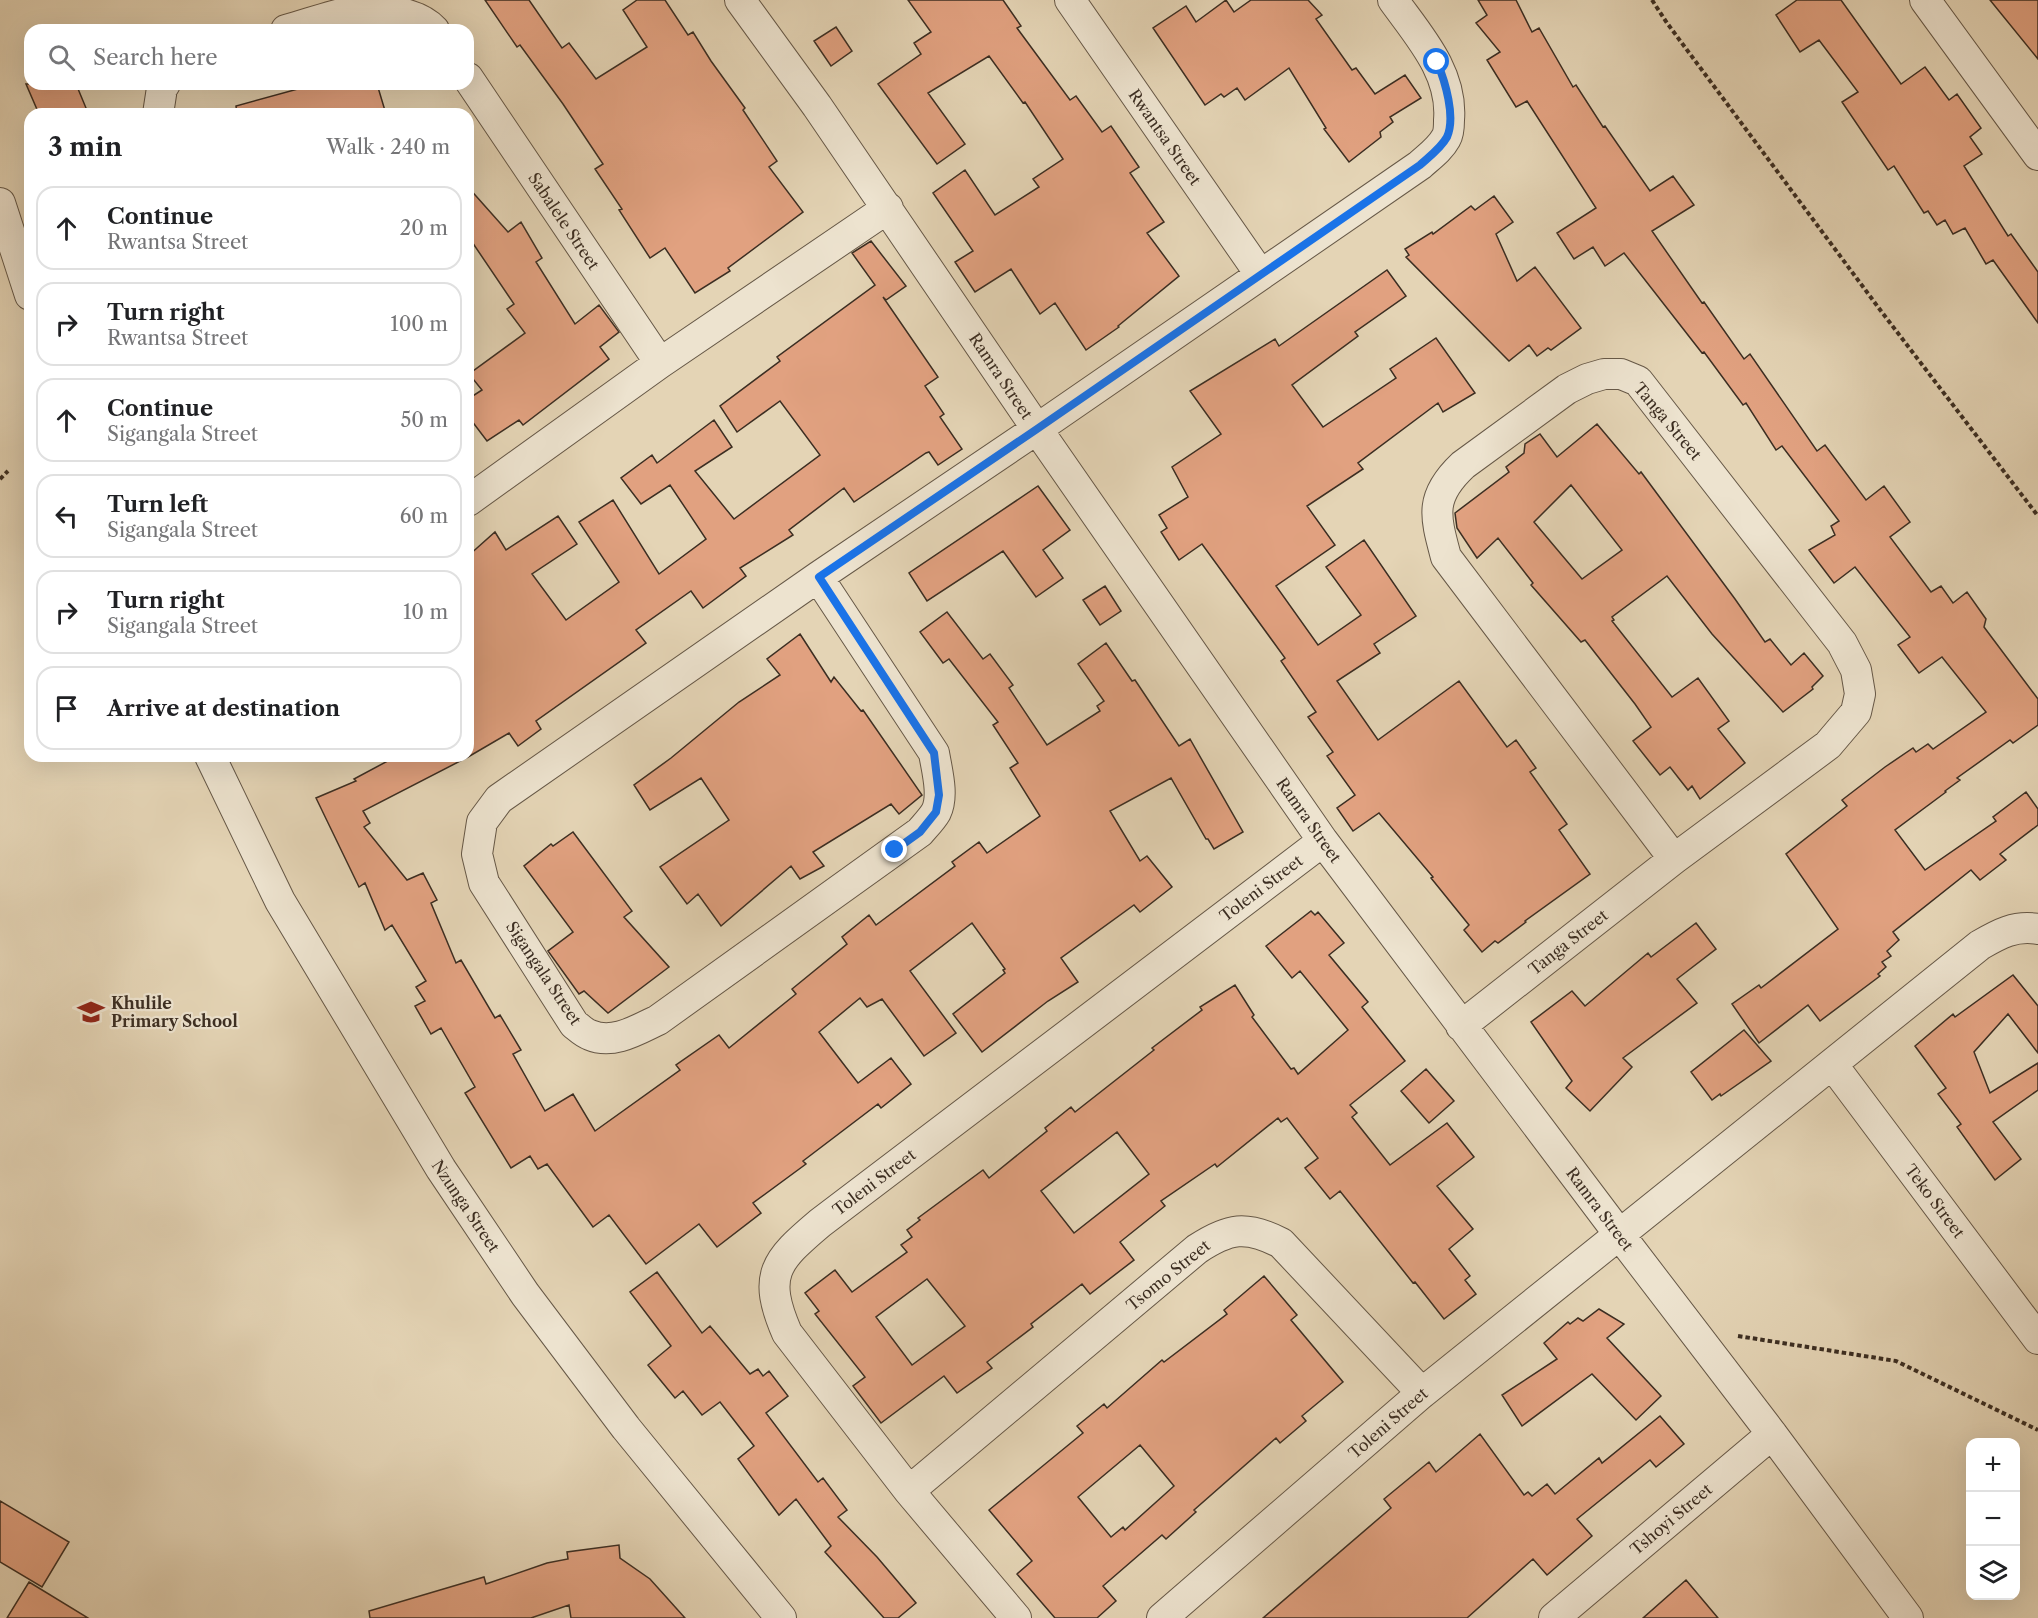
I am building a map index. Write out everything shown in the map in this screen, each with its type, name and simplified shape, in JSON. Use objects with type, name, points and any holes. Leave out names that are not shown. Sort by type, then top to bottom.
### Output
[{"type":"street","name":"Ramra Street","points":[[740,0],[888,208],[1037,429],[1323,841],[1772,1434],[1908,1618]]},
{"type":"street","name":"Rwantsa Street","points":[[1070,0],[1260,274]]},
{"type":"street","points":[[1037,429],[1420,165],[1438,149],[1448,135],[1450,108],[1445,82],[1437,62],[1393,0]]},
{"type":"street","points":[[1925,0],[2038,155]]},
{"type":"street","points":[[308,24],[355,11],[388,11],[415,17],[425,24]]},
{"type":"street","name":"Sabalele Street","points":[[474,87],[660,363]]},
{"type":"street","points":[[159,108],[162,90]]},
{"type":"street","points":[[0,203],[24,277]]},
{"type":"street","points":[[474,497],[660,363],[888,208]]},
{"type":"street","name":"Tanga Street","points":[[1461,1026],[1674,859],[1828,745],[1856,712],[1860,693],[1856,670],[1842,643],[1654,399],[1638,381],[1621,374],[1604,374],[1567,389],[1463,465],[1449,478],[1437,502],[1437,522],[1446,557],[1674,859]]},
{"type":"street","name":"Sigangala Street","points":[[819,577],[934,753],[939,795],[936,812],[920,832],[658,1020],[622,1036],[607,1039],[588,1035],[574,1024],[484,883],[477,854],[482,822],[499,799],[819,577],[1037,429]]},
{"type":"street","name":"Nzunga Street","points":[[213,762],[280,901],[441,1169],[525,1294],[626,1428],[781,1618]]},
{"type":"street","name":"Toleni Street","points":[[1016,1618],[909,1491],[787,1334],[779,1316],[772,1287],[778,1266],[795,1244],[820,1223],[1323,841]]},
{"type":"street","points":[[1619,1234],[1980,945],[2006,930],[2025,926],[2038,929]]},
{"type":"street","name":"Teko Street","points":[[1832,1064],[2038,1339]]},
{"type":"street","name":"Tsomo Street","points":[[909,1491],[1197,1249],[1217,1236],[1236,1230],[1264,1234],[1281,1243],[1422,1393]]},
{"type":"street","name":"Toleni Street","points":[[1162,1618],[1422,1393],[1619,1234]]},
{"type":"street","name":"Tshoyi Street","points":[[1567,1614],[1772,1434]]},
{"type":"path","points":[[1652,0],[1674,33],[1874,301],[2038,516]]},
{"type":"path","points":[[0,479],[8,471]]},
{"type":"path","points":[[1691,1329],[1896,1361],[2038,1430]]},
{"type":"building","points":[[485,0],[529,0],[562,48],[569,43],[596,79],[647,47],[623,10],[637,0],[665,0],[688,35],[693,32],[745,108],[743,110],[777,161],[769,167],[803,212],[728,268],[730,271],[695,293],[665,248],[650,258],[619,210],[622,209],[595,169],[603,164],[563,104],[520,45],[517,47]]},
{"type":"building","points":[[908,0],[1003,0],[1021,26],[1017,28],[1070,100],[1076,96],[1102,132],[1111,126],[1139,167],[1130,173],[1164,222],[1147,233],[1179,276],[1119,327],[1086,350],[1055,303],[1040,314],[1011,269],[975,292],[955,262],[973,251],[933,193],[965,170],[995,215],[1039,187],[1033,179],[1063,159],[1025,102],[1023,103],[989,56],[928,93],[965,144],[937,164],[878,84],[921,54],[914,43],[931,32]]},
{"type":"building","points":[[1226,0],[1234,12],[1251,0],[1308,0],[1322,15],[1316,19],[1352,70],[1356,68],[1375,94],[1405,75],[1421,98],[1390,117],[1393,122],[1380,132],[1381,137],[1349,162],[1324,129],[1326,128],[1289,68],[1245,100],[1237,88],[1224,97],[1221,94],[1205,105],[1153,28],[1186,6],[1196,22]]},
{"type":"building","points":[[1478,0],[1516,0],[1532,32],[1539,28],[1573,87],[1576,85],[1603,127],[1605,126],[1650,191],[1673,176],[1694,205],[1652,231],[1702,303],[1704,302],[1744,359],[1750,354],[1817,451],[1825,445],[1866,500],[1884,486],[1910,522],[1890,537],[1931,592],[1941,586],[1953,603],[1967,592],[1986,619],[1984,627],[2038,699],[2038,725],[2013,743],[2010,740],[1957,778],[1960,780],[1946,792],[1895,830],[1925,870],[1996,821],[1993,817],[2026,792],[2038,809],[2038,825],[2000,854],[2006,860],[1980,880],[1971,870],[1893,932],[1899,940],[1887,951],[1891,956],[1882,962],[1886,967],[1878,974],[1880,976],[1820,1021],[1808,1005],[1759,1043],[1732,1004],[1759,985],[1761,988],[1838,929],[1786,854],[1847,806],[1842,800],[1885,767],[1913,748],[1916,752],[1928,744],[1933,749],[1986,712],[1942,657],[1919,673],[1898,645],[1910,637],[1855,567],[1834,583],[1809,550],[1835,535],[1831,526],[1839,521],[1782,446],[1776,450],[1746,403],[1743,405],[1704,352],[1702,353],[1624,253],[1605,266],[1593,247],[1574,259],[1557,233],[1596,208],[1527,101],[1516,107],[1487,60],[1500,52],[1476,23],[1487,15]]},
{"type":"building","points":[[1797,0],[1841,0],[1901,84],[1925,67],[1949,100],[1957,94],[1981,128],[1970,137],[1982,154],[1964,166],[2008,236],[2011,234],[2038,272],[2038,323],[1993,260],[1986,264],[1965,228],[1953,234],[1945,220],[1937,225],[1928,211],[1924,213],[1894,166],[1888,170],[1842,102],[1858,92],[1819,40],[1800,52],[1776,15]]},
{"type":"building","points":[[1990,0],[2038,0],[2038,59]]},
{"type":"building","points":[[836,27],[852,51],[831,66],[814,41]]},
{"type":"building","points":[[29,90],[78,90],[86,108],[36,108]]},
{"type":"building","points":[[294,90],[379,90],[384,108],[236,108],[236,106]]},
{"type":"building","points":[[474,194],[508,232],[521,222],[542,258],[536,262],[575,324],[599,305],[619,332],[600,347],[609,359],[523,425],[519,420],[487,441],[474,424],[474,395],[482,390],[474,380],[474,370],[525,333],[507,309],[514,304],[474,245]]},
{"type":"building","points":[[1494,196],[1513,222],[1496,234],[1517,281],[1535,267],[1581,328],[1551,350],[1548,348],[1537,356],[1529,345],[1509,361],[1406,257],[1409,255],[1405,249],[1432,232],[1433,234],[1471,206],[1475,210]]},
{"type":"building","points":[[871,241],[906,286],[886,300],[883,297],[938,377],[925,386],[944,414],[940,417],[962,449],[938,465],[929,452],[926,453],[854,502],[844,488],[789,530],[793,535],[740,568],[746,576],[703,608],[691,591],[636,630],[646,643],[536,721],[541,729],[518,746],[509,733],[474,753],[474,551],[495,532],[506,550],[558,516],[577,544],[532,574],[566,620],[619,582],[579,522],[613,500],[659,574],[706,539],[670,485],[641,504],[621,478],[652,455],[657,463],[714,420],[732,447],[695,471],[734,519],[820,455],[780,401],[737,432],[720,406],[780,361],[777,357],[875,285],[852,253]]},
{"type":"building","points":[[1387,270],[1406,296],[1355,332],[1358,336],[1292,385],[1323,427],[1396,378],[1390,369],[1436,338],[1475,393],[1443,412],[1438,403],[1358,463],[1363,469],[1307,506],[1335,545],[1276,586],[1318,645],[1361,615],[1326,567],[1364,540],[1416,616],[1374,644],[1380,653],[1337,681],[1378,740],[1459,681],[1507,747],[1516,740],[1536,768],[1530,772],[1567,824],[1559,830],[1590,874],[1498,943],[1495,941],[1482,952],[1464,930],[1469,925],[1431,878],[1433,877],[1379,813],[1353,831],[1337,808],[1355,795],[1327,756],[1333,752],[1308,717],[1316,712],[1281,661],[1285,658],[1202,544],[1179,560],[1161,532],[1167,528],[1159,515],[1188,497],[1172,467],[1221,434],[1190,391],[1275,339],[1279,346]]},
{"type":"building","points":[[1597,424],[1639,474],[1641,472],[1765,642],[1770,639],[1791,665],[1804,653],[1823,676],[1812,687],[1813,689],[1783,712],[1712,634],[1667,576],[1612,617],[1614,620],[1612,621],[1672,697],[1698,678],[1729,721],[1718,729],[1745,763],[1700,799],[1692,786],[1688,790],[1670,767],[1660,775],[1633,741],[1651,727],[1585,640],[1581,642],[1531,585],[1533,583],[1498,538],[1477,558],[1457,528],[1455,513],[1509,472],[1506,467],[1524,453],[1525,444],[1540,434],[1557,457]],"holes":[[[1571,485],[1622,550],[1582,579],[1534,522]]]},
{"type":"building","points":[[1038,486],[1070,530],[1043,550],[1063,578],[1036,597],[1003,551],[927,601],[909,573]]},
{"type":"building","points":[[1105,586],[1121,611],[1100,625],[1083,600]]},
{"type":"building","points":[[947,612],[983,659],[990,654],[1013,685],[1009,688],[1047,745],[1100,711],[1097,706],[1104,701],[1078,664],[1106,643],[1132,681],[1135,680],[1179,746],[1190,739],[1243,832],[1214,849],[1171,778],[1110,811],[1140,861],[1147,856],[1172,887],[1140,912],[1134,905],[1061,958],[1078,982],[1048,1001],[982,1052],[953,1014],[1005,973],[1003,970],[1005,969],[972,923],[910,971],[956,1033],[924,1056],[882,999],[867,1007],[860,998],[819,1032],[858,1083],[891,1058],[911,1084],[881,1108],[878,1104],[803,1161],[806,1164],[753,1203],[761,1213],[717,1247],[699,1224],[646,1264],[609,1215],[593,1227],[547,1164],[538,1169],[530,1156],[511,1168],[465,1093],[475,1087],[441,1028],[431,1034],[415,1006],[425,1001],[416,987],[426,981],[392,925],[385,930],[365,883],[359,887],[316,798],[356,781],[354,779],[386,762],[458,762],[363,811],[370,823],[364,827],[407,880],[423,873],[437,900],[431,903],[456,963],[461,960],[495,1018],[500,1015],[521,1050],[513,1054],[545,1111],[573,1094],[595,1131],[680,1070],[676,1065],[719,1035],[729,1048],[796,994],[792,989],[847,944],[842,937],[869,915],[876,925],[955,866],[952,862],[979,842],[987,853],[1040,816],[1010,768],[1018,763],[993,725],[998,722],[949,659],[943,663],[920,632]]},
{"type":"building","points":[[800,634],[831,682],[834,677],[861,711],[863,710],[922,795],[899,814],[891,804],[813,852],[824,866],[800,879],[791,866],[721,926],[698,894],[687,904],[660,867],[729,820],[701,778],[650,810],[634,785],[739,702],[780,675],[767,659]]},
{"type":"building","points":[[573,832],[632,911],[624,917],[669,967],[608,1013],[584,991],[579,994],[548,951],[573,932],[524,866],[551,844],[553,846]]},
{"type":"building","points":[[1311,911],[1315,915],[1318,912],[1344,943],[1329,955],[1368,1002],[1362,1007],[1405,1061],[1350,1105],[1357,1113],[1352,1117],[1390,1165],[1447,1123],[1474,1157],[1437,1186],[1473,1229],[1449,1249],[1470,1276],[1465,1280],[1476,1294],[1444,1319],[1340,1191],[1330,1199],[1305,1168],[1318,1158],[1287,1118],[1281,1122],[1278,1118],[1217,1167],[1215,1164],[1161,1201],[1165,1206],[1120,1242],[1134,1260],[1090,1294],[1082,1284],[1031,1324],[1033,1327],[987,1362],[992,1368],[957,1393],[944,1376],[881,1423],[853,1386],[865,1377],[815,1314],[819,1311],[805,1293],[835,1270],[852,1292],[907,1252],[901,1245],[912,1237],[907,1230],[920,1220],[918,1218],[983,1170],[989,1178],[1047,1131],[1045,1128],[1071,1107],[1075,1112],[1202,1010],[1200,1007],[1235,985],[1254,1015],[1252,1017],[1291,1069],[1294,1068],[1298,1074],[1348,1030],[1300,971],[1292,978],[1266,946]],"holes":[[[1117,1132],[1149,1174],[1074,1233],[1041,1191]],[[927,1279],[965,1326],[912,1365],[876,1317]]]},
{"type":"building","points":[[1696,923],[1716,949],[1677,979],[1697,1003],[1623,1058],[1632,1067],[1590,1111],[1566,1088],[1572,1081],[1531,1022],[1572,991],[1585,1006],[1648,953],[1651,957]]},
{"type":"building","points":[[2013,975],[2038,1006],[2038,1053],[2008,1014],[1974,1052],[1990,1093],[2038,1063],[2038,1090],[1993,1122],[2021,1159],[1995,1180],[1957,1127],[1961,1124],[1938,1094],[1946,1088],[1915,1046],[1953,1014],[1955,1017]]},
{"type":"building","points":[[1744,1030],[1771,1061],[1712,1100],[1691,1072]]},
{"type":"building","points":[[1426,1069],[1454,1101],[1429,1123],[1401,1091]]},
{"type":"building","points":[[657,1272],[702,1333],[710,1326],[750,1374],[758,1369],[763,1376],[769,1371],[788,1396],[766,1413],[818,1482],[823,1478],[847,1510],[838,1517],[877,1557],[916,1603],[898,1618],[884,1618],[825,1552],[831,1546],[796,1499],[779,1515],[738,1459],[754,1446],[720,1402],[702,1415],[683,1391],[675,1398],[648,1365],[671,1346],[630,1292]]},
{"type":"building","points":[[1264,1276],[1297,1315],[1291,1320],[1343,1382],[1302,1416],[1306,1421],[1280,1443],[1276,1438],[1194,1510],[1196,1512],[1166,1539],[1162,1535],[1103,1586],[1116,1601],[1097,1618],[1055,1618],[1017,1574],[1032,1561],[989,1510],[1083,1433],[1077,1426],[1104,1404],[1107,1408],[1162,1360],[1164,1362],[1227,1314],[1224,1310]],"holes":[[[1140,1445],[1174,1486],[1125,1530],[1123,1527],[1111,1537],[1078,1497]]]},
{"type":"building","points":[[1599,1309],[1624,1324],[1607,1338],[1661,1396],[1636,1420],[1592,1374],[1522,1426],[1502,1395],[1557,1359],[1544,1343],[1568,1322],[1570,1324],[1578,1318],[1583,1321]]},
{"type":"building","points":[[1660,1416],[1684,1444],[1656,1467],[1650,1460],[1577,1519],[1592,1536],[1547,1575],[1533,1559],[1467,1618],[1263,1618],[1391,1508],[1384,1499],[1429,1462],[1436,1472],[1480,1434],[1524,1495],[1528,1492],[1532,1496],[1547,1484],[1555,1494],[1599,1458],[1602,1463]]},
{"type":"building","points":[[0,1501],[69,1542],[42,1587],[0,1562]]},
{"type":"building","points":[[619,1545],[620,1558],[650,1579],[685,1618],[571,1618],[569,1605],[531,1618],[370,1618],[369,1611],[484,1577],[486,1584],[547,1563],[568,1559],[567,1552]]},
{"type":"building","points":[[1686,1580],[1718,1618],[1643,1618]]},
{"type":"building","points":[[29,1582],[88,1618],[7,1618]]},
{"type":"place","name":"Khulile Primary School","points":[[91,1012]]},
{"type":"route","points":[[895,850],[920,832],[936,812],[939,795],[934,753],[819,577],[1420,165],[1438,149],[1448,135],[1450,108],[1445,82],[1437,62]]}]
